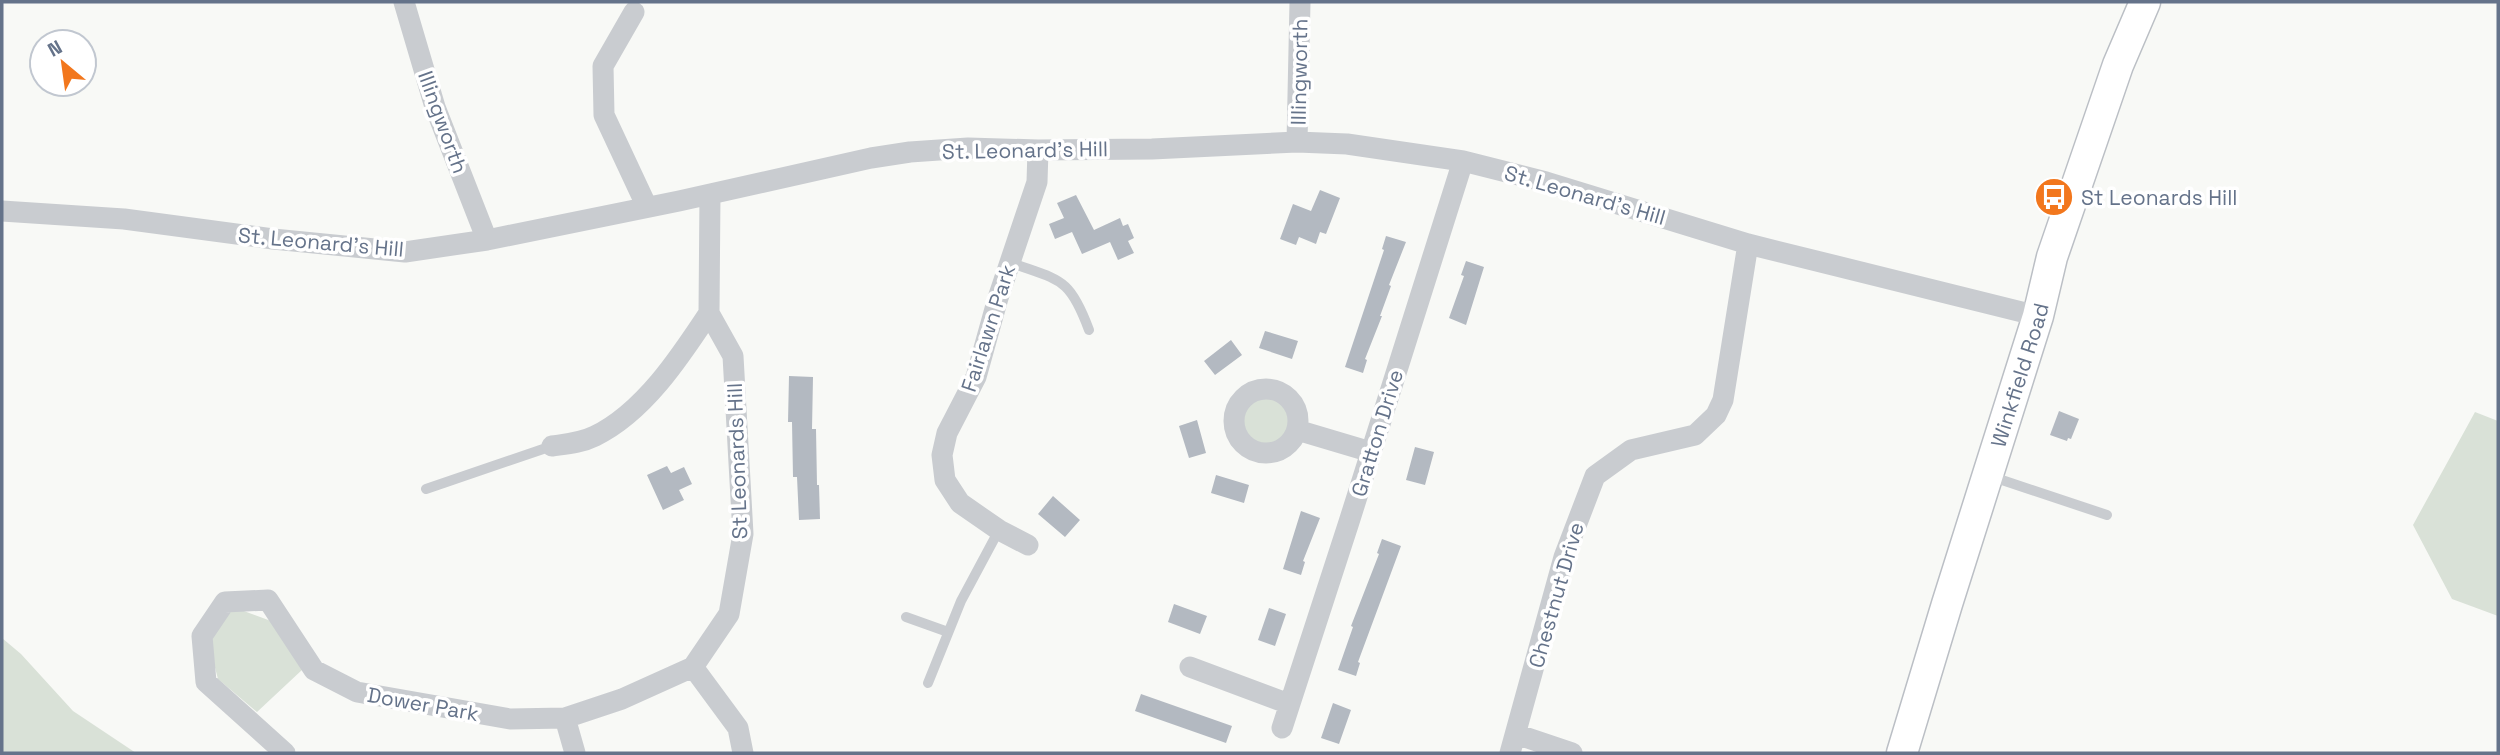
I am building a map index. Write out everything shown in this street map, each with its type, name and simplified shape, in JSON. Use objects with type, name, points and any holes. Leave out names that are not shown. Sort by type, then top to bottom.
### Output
[{"type":"main road","name":"Winkfield Road","points":[[1902,753],[2038,316],[2061,231],[2118,65],[2145,2]]},
{"type":"street","name":"Illingworth","points":[[404,2],[435,107],[487,240]]},
{"type":"street","name":"Illingworth","points":[[1297,142],[1300,2]]},
{"type":"street","points":[[634,12],[603,66],[604,115],[647,207]]},
{"type":"street","name":"St. Leonard's Hill","points":[[2,211],[124,219],[405,253],[487,240],[910,152],[968,148],[1038,150],[1297,142],[1347,144],[1463,161],[1546,182],[1748,244],[2038,316]]},
{"type":"street","name":"Fairlawn Park","points":[[1028,545],[968,509],[952,493],[945,480],[942,455],[947,433],[976,377],[1009,262],[1037,182],[1038,150]]},
{"type":"street","name":"Gratton Drive","points":[[1282,728],[1463,161]]},
{"type":"street","name":"St Leonards Hill","points":[[693,667],[729,614],[743,534],[733,356],[709,313],[710,194]]},
{"type":"street","name":"Chestnut Drive","points":[[1572,753],[1513,743],[1564,557],[1595,476],[1630,450],[1695,435],[1716,415],[1723,400],[1748,244]]},
{"type":"street","points":[[552,446],[579,442],[595,436],[617,422],[669,372],[709,313]]},
{"type":"street","points":[[1297,430],[1371,452]]},
{"type":"street","name":"Dower Park","points":[[285,753],[206,682],[202,636],[225,602],[268,600],[314,670],[356,692],[510,719],[565,718]]},
{"type":"street","points":[[575,753],[565,718],[622,699],[693,667],[738,728],[743,753]]},
{"type":"street","points":[[1190,667],[1289,704]]},
{"type":"lane","points":[[1009,262],[1066,285],[1073,293],[1089,330]]},
{"type":"lane","points":[[426,489],[552,446]]},
{"type":"lane","points":[[1987,475],[2107,516]]},
{"type":"lane","points":[[928,683],[961,601],[999,530]]},
{"type":"lane","points":[[906,617],[948,632]]},
{"type":"shaded area","points":[[1267,396],[1285,403],[1292,421],[1285,439],[1267,446],[1249,439],[1242,421],[1249,403]]},
{"type":"shaded area","points":[[2475,412],[2498,421],[2498,616],[2452,599],[2413,525]]},
{"type":"shaded area","points":[[233,607],[271,621],[303,669],[257,712],[218,679],[208,641]]},
{"type":"shaded area","points":[[2,638],[21,654],[73,711],[136,753],[2,753]]},
{"type":"building","points":[[1320,190],[1340,198],[1326,234],[1320,232],[1316,244],[1299,237],[1296,245],[1280,239],[1293,204],[1311,211]]},
{"type":"building","points":[[1076,195],[1094,230],[1120,218],[1123,226],[1128,224],[1134,238],[1128,241],[1134,253],[1118,260],[1110,242],[1082,254],[1072,232],[1055,239],[1049,224],[1064,218],[1057,203]]},
{"type":"building","points":[[1386,236],[1406,242],[1389,285],[1391,286],[1365,359],[1367,360],[1363,373],[1345,367],[1384,250],[1382,249]]},
{"type":"building","points":[[1466,261],[1484,267],[1466,325],[1449,318],[1464,276],[1461,275]]},
{"type":"building","points":[[1265,331],[1298,341],[1292,359],[1259,348]]},
{"type":"building","points":[[1231,340],[1242,355],[1215,375],[1204,361]]},
{"type":"building","points":[[789,376],[813,377],[812,429],[816,429],[820,519],[799,520],[797,477],[793,477],[792,422],[788,422]]},
{"type":"building","points":[[2059,411],[2079,419],[2071,439],[2068,438],[2067,441],[2050,435]]},
{"type":"building","points":[[1197,420],[1206,453],[1189,458],[1179,426]]},
{"type":"building","points":[[1415,447],[1434,452],[1425,485],[1406,480]]},
{"type":"building","points":[[667,466],[671,473],[684,467],[692,484],[679,490],[684,500],[663,510],[647,475]]},
{"type":"building","points":[[1216,475],[1249,485],[1244,503],[1211,493]]},
{"type":"building","points":[[1053,496],[1080,520],[1065,537],[1038,514]]},
{"type":"building","points":[[1301,511],[1320,518],[1303,561],[1305,562],[1301,575],[1283,569]]},
{"type":"building","points":[[1382,539],[1401,546],[1358,662],[1360,663],[1356,676],[1338,670]]},
{"type":"building","points":[[1174,604],[1207,616],[1200,634],[1168,622]]},
{"type":"building","points":[[1269,608],[1286,614],[1275,646],[1258,640]]},
{"type":"building","points":[[1141,694],[1232,726],[1226,743],[1135,711]]},
{"type":"building","points":[[1333,703],[1351,710],[1339,744],[1321,738]]},
{"type":"place","name":"St Leonards Hill","points":[[2054,197]]}]
